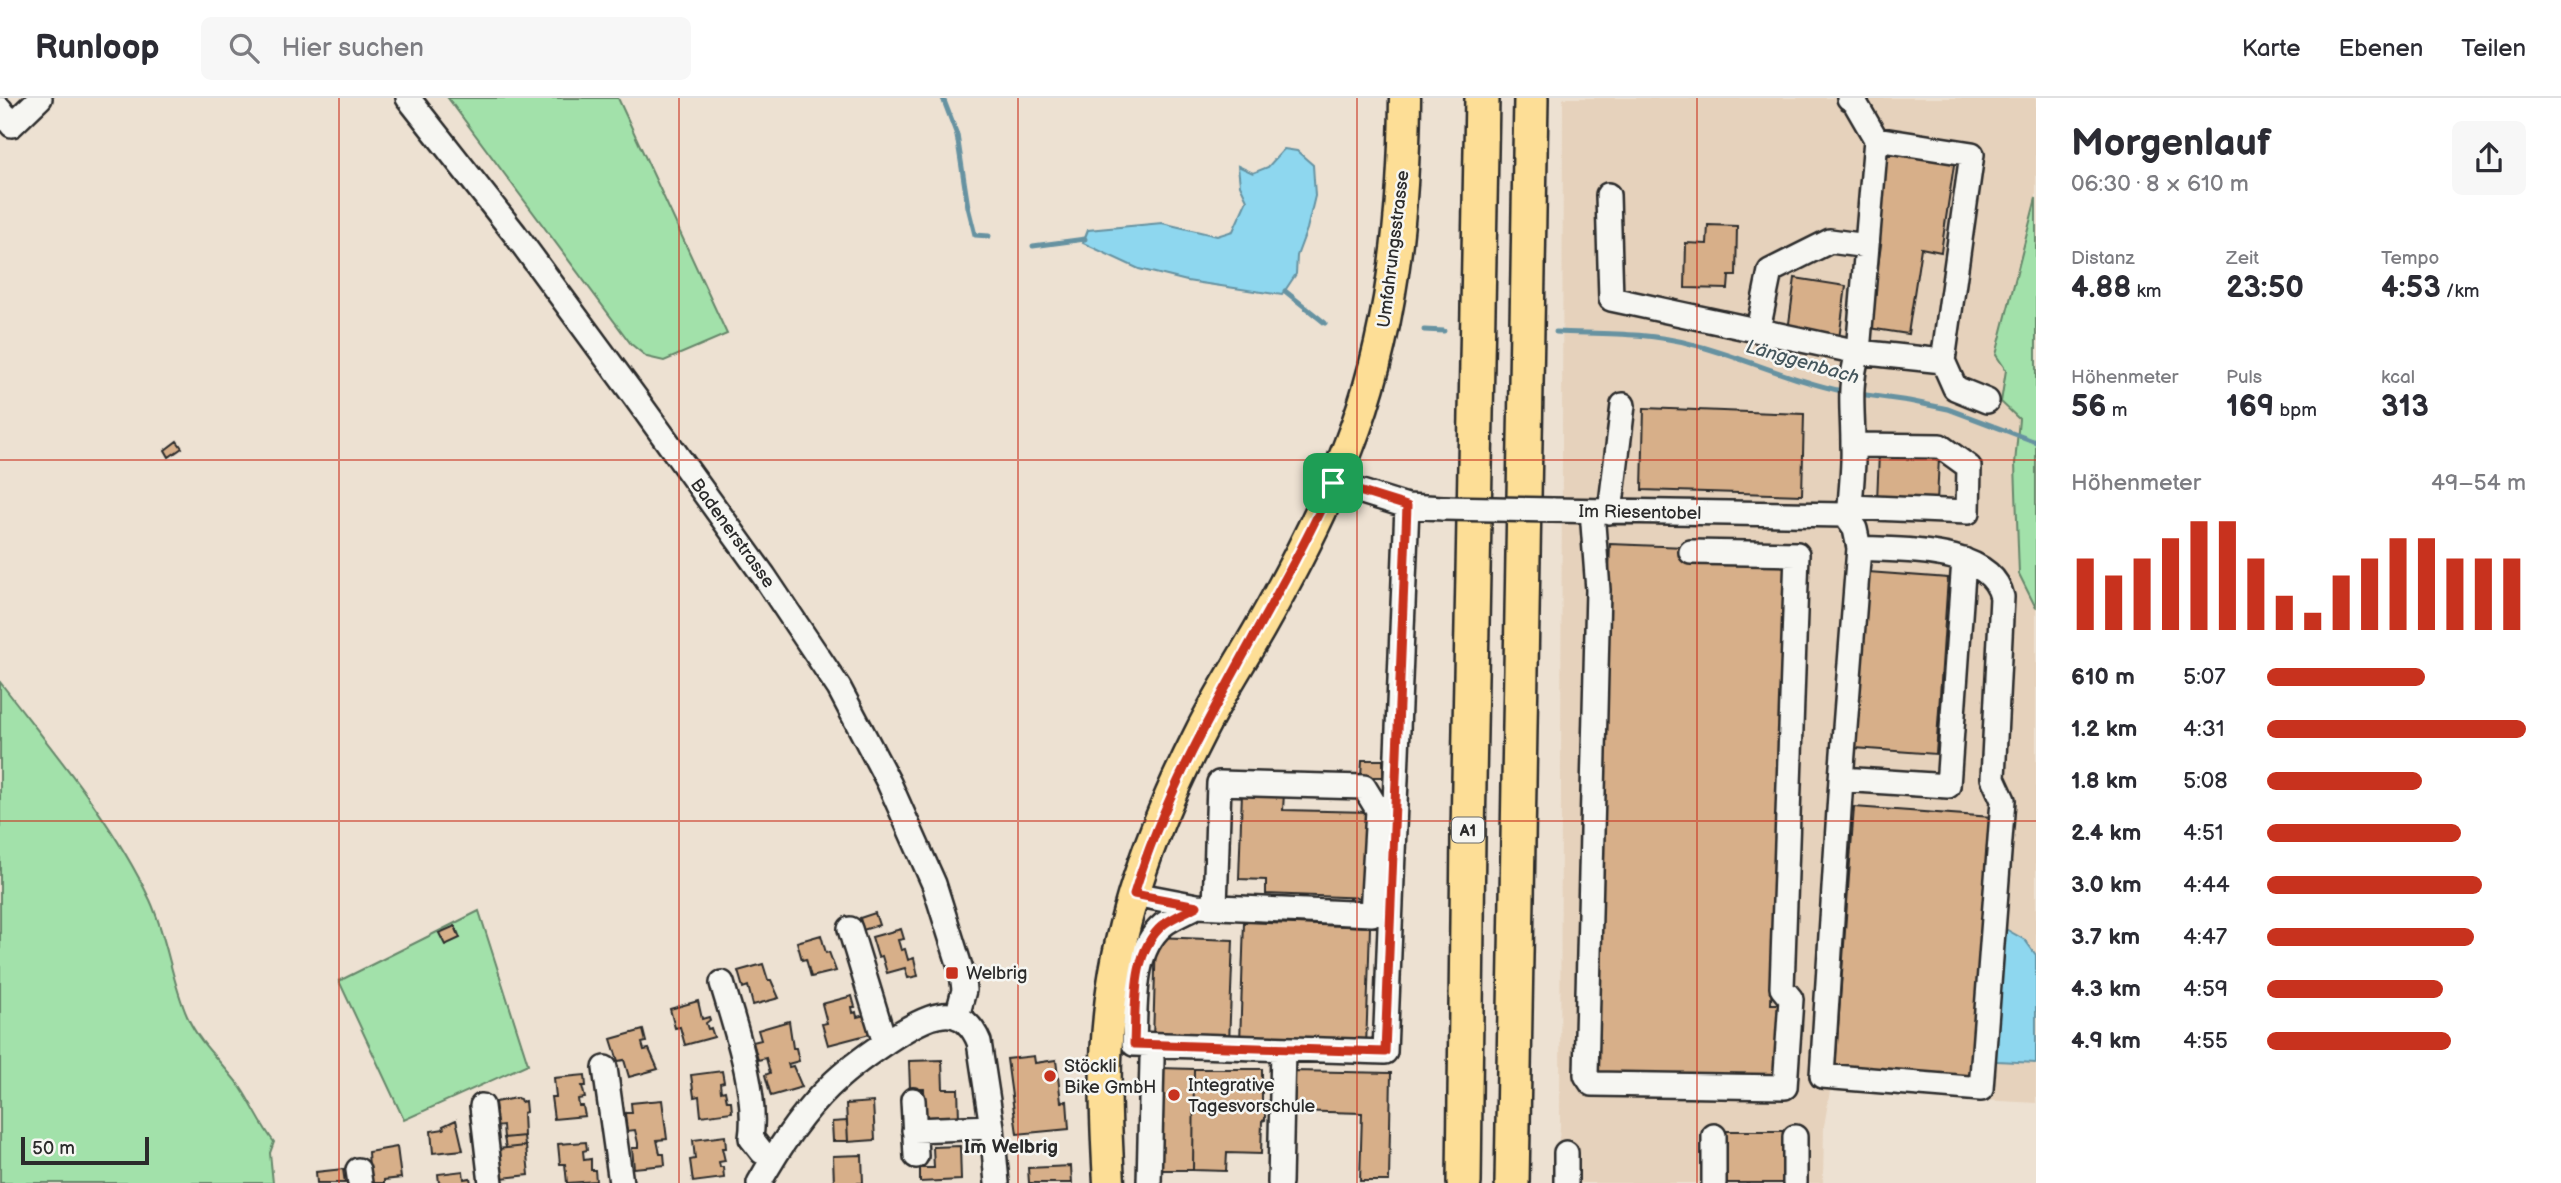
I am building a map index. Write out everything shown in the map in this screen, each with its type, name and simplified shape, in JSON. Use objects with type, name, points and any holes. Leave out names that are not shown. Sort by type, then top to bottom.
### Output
[{"type":"highway","name":"A1","points":[[1464,1183],[1482,98]]},
{"type":"highway","points":[[1512,1183],[1531,98]]},
{"type":"main road","name":"Umfahrungsstrasse","points":[[1110,1183],[1106,1081],[1109,1014],[1134,894],[1150,845],[1184,764],[1288,577],[1333,483],[1370,383],[1390,296],[1402,194],[1405,98]]},
{"type":"street","points":[[0,109],[12,125],[40,98]]},
{"type":"street","name":"Badenerstrasse","points":[[408,98],[515,234],[619,375],[764,576],[839,688],[889,783],[934,884],[964,990],[957,1017]]},
{"type":"street","points":[[1849,98],[1854,101],[1876,139],[1850,412],[1854,445],[1847,511],[1860,548],[1841,779],[1822,1076],[1981,1089],[2003,800],[1993,778],[2003,597],[2000,584],[1993,577],[1965,560],[1945,554],[1860,548]]},
{"type":"street","points":[[1876,139],[1972,153],[1943,361],[1955,388],[1987,401]]},
{"type":"street","points":[[1608,195],[1611,299],[1758,330],[1855,362],[1943,361]]},
{"type":"street","points":[[1758,330],[1770,271],[1830,241],[1867,246]]},
{"type":"street","points":[[1623,405],[1601,511],[1586,1075],[1592,1084],[1785,1087],[1791,999],[1782,988],[1797,554],[1691,552]]},
{"type":"street","name":"Im Riesentobel","points":[[1333,483],[1407,506],[1443,508],[1968,512],[1969,467],[1940,446],[1854,445]]},
{"type":"street","points":[[1206,906],[1164,924],[1148,942],[1137,984],[1134,1044],[1385,1052],[1407,506]]},
{"type":"street","points":[[1841,779],[1948,786],[1965,560]]},
{"type":"street","points":[[1134,894],[1206,906],[1372,914],[1378,810],[1364,787],[1219,783],[1206,906]]},
{"type":"street","points":[[850,929],[885,1043]]},
{"type":"street","points":[[722,983],[742,1053],[753,1121],[751,1138],[762,1152],[773,1158]]},
{"type":"street","points":[[759,1183],[800,1120],[830,1086],[885,1043],[930,1018],[944,1014],[957,1017],[974,1031],[979,1042],[997,1183]]},
{"type":"street","points":[[1280,1183],[1283,1049]]},
{"type":"street","points":[[1149,1183],[1152,1060]]},
{"type":"street","points":[[605,1068],[621,1183]]},
{"type":"street","points":[[913,1100],[916,1156]]},
{"type":"street","points":[[482,1106],[491,1183]]},
{"type":"street","points":[[914,1130],[992,1128]]},
{"type":"street","points":[[1714,1136],[1714,1183]]},
{"type":"street","points":[[1795,1137],[1795,1183]]},
{"type":"street","points":[[1566,1153],[1566,1183]]},
{"type":"shaded area","points":[[1563,98],[2036,98],[2036,198],[1996,355],[2006,370],[2002,402],[2019,419],[2019,574],[2036,608],[2036,1103],[1830,1091],[1824,1126],[1823,1183],[1555,1183],[1560,1127]]},
{"type":"green space","points":[[448,98],[618,98],[727,334],[664,361],[647,357],[631,344]]},
{"type":"green space","points":[[2036,198],[2036,608],[2019,574],[2015,464],[2019,419],[2001,402],[2006,370],[1996,355]]},
{"type":"green space","points":[[0,682],[81,787],[135,871],[156,914],[177,987],[192,1026],[241,1088],[274,1142],[270,1153],[273,1183],[0,1183]]},
{"type":"green space","points":[[479,911],[528,1064],[404,1120],[339,981]]},
{"type":"water","points":[[1284,149],[1297,151],[1313,165],[1315,196],[1297,256],[1296,274],[1282,295],[1187,281],[1139,269],[1083,243],[1088,230],[1162,223],[1217,236],[1233,231],[1247,200],[1240,185],[1238,166],[1253,173],[1268,167]]},
{"type":"water","points":[[2002,927],[2025,940],[2036,955],[2036,1063],[1997,1061],[1992,1058]]},
{"type":"building","points":[[1887,147],[1955,158],[1941,252],[1921,248],[1908,334],[1869,328],[1881,245],[1872,244]]},
{"type":"building","points":[[1708,225],[1737,226],[1736,276],[1729,276],[1728,289],[1685,288],[1686,243],[1707,244]]},
{"type":"building","points":[[1795,278],[1846,286],[1839,339],[1788,331]]},
{"type":"building","points":[[1644,408],[1804,414],[1802,495],[1642,490]]},
{"type":"building","points":[[177,441],[182,448],[169,457],[165,450]]},
{"type":"building","points":[[1879,453],[1939,456],[1937,503],[1877,501]]},
{"type":"building","points":[[1610,544],[1686,547],[1787,562],[1771,1004],[1784,1004],[1781,1079],[1592,1077]]},
{"type":"building","points":[[1868,572],[1948,578],[1936,754],[1855,748]]},
{"type":"building","points":[[1362,760],[1383,760],[1383,777],[1361,777]]},
{"type":"building","points":[[1242,792],[1284,793],[1283,810],[1370,812],[1367,898],[1266,894],[1266,880],[1239,879]]},
{"type":"building","points":[[1854,807],[1992,817],[1973,1079],[1835,1069]]},
{"type":"building","points":[[875,913],[879,925],[863,930],[860,918]]},
{"type":"building","points":[[1244,922],[1370,927],[1366,1048],[1240,1043]]},
{"type":"building","points":[[455,926],[460,938],[445,945],[439,933]]},
{"type":"building","points":[[901,929],[904,939],[898,940],[901,950],[905,949],[908,960],[914,958],[918,976],[908,978],[905,968],[887,973],[882,956],[878,957],[872,937]]},
{"type":"building","points":[[821,935],[826,953],[829,952],[836,971],[811,977],[797,942]]},
{"type":"building","points":[[1156,937],[1233,940],[1229,1043],[1153,1040]]},
{"type":"building","points":[[763,964],[768,980],[771,980],[779,998],[753,1005],[748,986],[743,988],[738,971]]},
{"type":"building","points":[[852,996],[855,1007],[852,1007],[853,1013],[856,1012],[857,1017],[865,1015],[870,1034],[828,1045],[822,1024],[827,1023],[822,1004]]},
{"type":"building","points":[[698,1001],[702,1019],[709,1017],[710,1020],[706,1023],[714,1037],[685,1045],[680,1027],[675,1028],[670,1009]]},
{"type":"building","points":[[789,1021],[793,1048],[796,1048],[799,1061],[788,1064],[789,1067],[793,1066],[802,1087],[771,1096],[765,1075],[770,1073],[766,1058],[758,1060],[753,1042],[761,1040],[758,1030]]},
{"type":"building","points":[[643,1030],[646,1042],[642,1043],[644,1050],[649,1049],[658,1069],[629,1077],[624,1060],[618,1061],[611,1039]]},
{"type":"building","points":[[1034,1056],[1035,1063],[1056,1060],[1061,1102],[1067,1101],[1069,1129],[1017,1134],[1007,1059]]},
{"type":"building","points":[[942,1060],[943,1089],[958,1089],[959,1118],[925,1119],[924,1089],[910,1089],[909,1061]]},
{"type":"building","points":[[1160,1068],[1194,1069],[1193,1170],[1159,1170]]},
{"type":"building","points":[[1194,1069],[1262,1069],[1265,1120],[1262,1121],[1261,1154],[1227,1153],[1226,1171],[1193,1170]]},
{"type":"building","points":[[722,1071],[724,1082],[720,1083],[721,1092],[725,1091],[727,1101],[731,1101],[732,1112],[701,1116],[699,1096],[694,1097],[691,1075]]},
{"type":"building","points":[[1294,1071],[1391,1073],[1389,1181],[1360,1181],[1362,1113],[1293,1111]]},
{"type":"building","points":[[585,1075],[586,1086],[582,1086],[585,1098],[578,1099],[585,1116],[554,1119],[551,1097],[556,1097],[554,1078]]},
{"type":"building","points":[[516,1098],[521,1102],[525,1101],[524,1136],[504,1138],[503,1126],[495,1127],[495,1102]]},
{"type":"building","points":[[662,1100],[667,1139],[657,1140],[660,1154],[664,1154],[665,1165],[634,1168],[632,1148],[638,1148],[638,1143],[635,1130],[627,1131],[625,1113],[632,1113],[631,1103]]},
{"type":"building","points":[[873,1102],[875,1140],[848,1142],[846,1104]]},
{"type":"building","points":[[456,1120],[463,1150],[433,1153],[431,1131],[444,1129],[443,1126]]},
{"type":"building","points":[[847,1121],[848,1141],[833,1141],[832,1122]]},
{"type":"building","points":[[1719,1131],[1787,1131],[1788,1183],[1720,1183]]},
{"type":"building","points":[[524,1136],[525,1146],[506,1148],[504,1138]]},
{"type":"building","points":[[725,1136],[726,1148],[722,1148],[725,1161],[719,1162],[720,1167],[723,1167],[724,1178],[693,1182],[690,1160],[695,1159],[693,1140]]},
{"type":"building","points":[[586,1142],[584,1160],[591,1159],[591,1170],[595,1170],[596,1181],[567,1183],[565,1164],[560,1164],[558,1144]]},
{"type":"building","points":[[526,1146],[529,1175],[502,1178],[498,1149]]},
{"type":"building","points":[[960,1146],[961,1180],[920,1182],[920,1168],[934,1168],[933,1147]]},
{"type":"building","points":[[397,1147],[401,1178],[384,1180],[384,1183],[370,1183],[368,1152]]},
{"type":"building","points":[[862,1155],[863,1183],[834,1183],[833,1156]]},
{"type":"building","points":[[1071,1166],[1072,1183],[1029,1183],[1028,1168]]},
{"type":"building","points":[[343,1169],[345,1183],[317,1183],[316,1172]]},
{"type":"building","points":[[463,1171],[464,1179],[470,1178],[471,1183],[439,1183],[438,1174]]},
{"type":"waterway","points":[[943,98],[957,135],[975,235],[989,236]]},
{"type":"waterway","points":[[1033,246],[1085,239]]},
{"type":"waterway","points":[[1285,291],[1325,323]]},
{"type":"waterway","points":[[1424,330],[1444,331]]},
{"type":"waterway","name":"Länggenbach","points":[[1556,332],[1624,334],[1674,340],[1846,392]]},
{"type":"waterway","name":"Länggenbach","points":[[1859,394],[1948,409],[2036,442]]},
{"type":"place","name":"Welbrig","points":[[952,973]]},
{"type":"place","name":"Stöckli Bike GmbH","points":[[1050,1076]]},
{"type":"place","name":"Integrative Tagesvorschule","points":[[1174,1095]]},
{"type":"district","name":"Im Welbrig","points":[[1011,1146]]},
{"type":"route","points":[[1333,483],[1407,506],[1385,1052],[1134,1044],[1137,984],[1148,942],[1164,924],[1197,906],[1134,894],[1141,870],[1184,764],[1288,577],[1333,483]]}]
